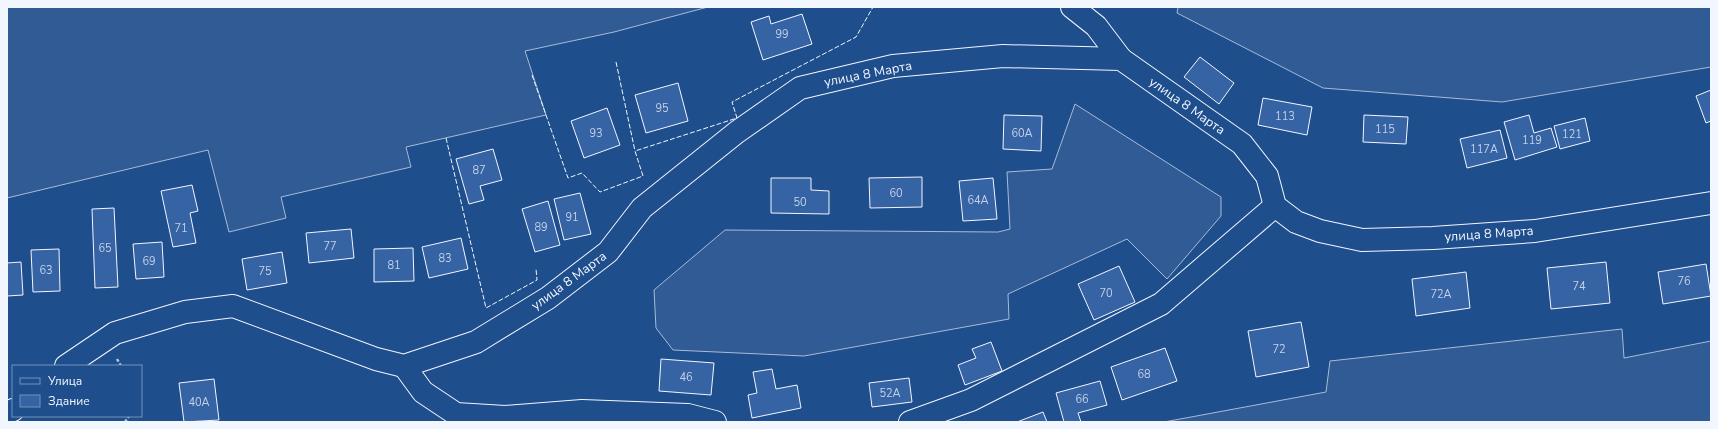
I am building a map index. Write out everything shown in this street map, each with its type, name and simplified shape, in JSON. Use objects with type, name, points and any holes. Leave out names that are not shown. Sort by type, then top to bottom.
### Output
[{"type":"street","points":[[1072,7],[1096,26],[1121,59]]},
{"type":"street","name":"улица 8 Марта","points":[[404,366],[476,342],[548,298],[608,252],[642,208],[737,132],[800,88],[893,66],[1002,56],[1121,59],[1242,144],[1267,176],[1275,206],[1296,222],[1314,229],[1362,240],[1433,238],[1535,231],[1711,203]]},
{"type":"street","points":[[910,422],[971,400],[1161,304],[1275,206]]},
{"type":"street","points":[[67,365],[115,333],[185,312],[233,306],[376,359],[404,366],[423,392],[456,414],[505,417],[589,411],[688,415],[715,422]]},
{"type":"shaded area","points":[[7,7],[708,7],[614,32],[525,51],[546,115],[406,147],[411,167],[281,197],[286,218],[229,232],[208,150],[7,198]]},
{"type":"shaded area","points":[[1178,7],[1711,7],[1711,67],[1502,102],[1323,88],[1177,13]]},
{"type":"shaded area","points":[[1075,104],[1221,197],[1221,216],[1167,279],[1127,239],[1008,294],[1009,319],[804,356],[673,350],[656,328],[654,290],[725,230],[998,232],[1010,229],[1007,172],[1052,169]]},
{"type":"shaded area","points":[[1622,329],[1624,358],[1711,341],[1711,422],[1164,422],[1326,392],[1330,361]]},
{"type":"building","points":[[802,14],[812,44],[763,60],[751,22],[769,16],[771,24]]},
{"type":"building","points":[[1200,57],[1234,83],[1219,104],[1184,77]]},
{"type":"building","points":[[678,83],[688,121],[646,133],[635,95]]},
{"type":"building","points":[[1711,90],[1711,121],[1706,123],[1696,96]]},
{"type":"building","points":[[1263,98],[1312,107],[1307,135],[1258,125]]},
{"type":"building","points":[[607,108],[620,145],[584,158],[571,121]]},
{"type":"building","points":[[1004,115],[1042,116],[1041,151],[1003,149]]},
{"type":"building","points":[[1364,115],[1408,117],[1406,144],[1363,142]]},
{"type":"building","points":[[1529,115],[1534,133],[1551,128],[1557,147],[1515,160],[1504,122]]},
{"type":"building","points":[[1585,118],[1590,141],[1560,149],[1554,126]]},
{"type":"building","points":[[1500,130],[1507,158],[1467,168],[1460,139]]},
{"type":"building","points":[[493,149],[502,180],[480,186],[484,200],[469,204],[456,159]]},
{"type":"building","points":[[922,177],[922,207],[870,208],[869,178]]},
{"type":"building","points":[[771,178],[811,178],[811,190],[829,191],[829,214],[771,213]]},
{"type":"building","points":[[993,178],[997,219],[963,221],[959,181]]},
{"type":"building","points":[[192,185],[198,211],[190,213],[196,243],[173,247],[161,191]]},
{"type":"building","points":[[580,193],[591,234],[564,240],[554,199]]},
{"type":"building","points":[[548,201],[560,245],[535,252],[522,209]]},
{"type":"building","points":[[114,208],[118,287],[95,288],[92,209]]},
{"type":"building","points":[[351,229],[354,258],[309,263],[306,233]]},
{"type":"building","points":[[461,238],[468,269],[429,278],[422,247]]},
{"type":"building","points":[[162,242],[164,277],[136,279],[133,244]]},
{"type":"building","points":[[413,248],[414,281],[374,282],[374,249]]},
{"type":"building","points":[[59,249],[60,291],[33,292],[31,250]]},
{"type":"building","points":[[282,252],[287,283],[247,290],[242,259]]},
{"type":"building","points":[[21,262],[23,295],[7,296],[7,263]]},
{"type":"building","points":[[1606,262],[1610,303],[1551,309],[1547,268]]},
{"type":"building","points":[[1706,264],[1711,296],[1663,304],[1658,272]]},
{"type":"building","points":[[1119,266],[1135,302],[1094,320],[1078,284]]},
{"type":"building","points":[[1466,272],[1470,308],[1416,316],[1412,279]]},
{"type":"building","points":[[1301,322],[1309,367],[1256,377],[1248,331]]},
{"type":"building","points":[[991,342],[1002,371],[965,385],[958,365],[976,358],[972,349]]},
{"type":"building","points":[[1165,348],[1177,381],[1122,400],[1111,367]]},
{"type":"building","points":[[661,359],[714,363],[711,395],[659,391]]},
{"type":"building","points":[[772,369],[776,389],[797,385],[801,408],[752,418],[748,395],[757,393],[753,372]]},
{"type":"building","points":[[909,378],[912,402],[872,407],[869,383]]},
{"type":"building","points":[[214,379],[219,420],[184,422],[179,383]]},
{"type":"building","points":[[1100,381],[1107,405],[1078,413],[1081,422],[1064,422],[1056,393]]},
{"type":"building","points":[[1043,412],[1047,422],[1017,422]]},
{"type":"fence","points":[[532,75],[568,178],[582,173],[600,192],[643,176],[635,151],[737,118],[732,102],[856,37],[873,7]]},
{"type":"fence","points":[[616,62],[635,151]]},
{"type":"fence","points":[[446,138],[486,308],[537,280],[536,269]]}]
